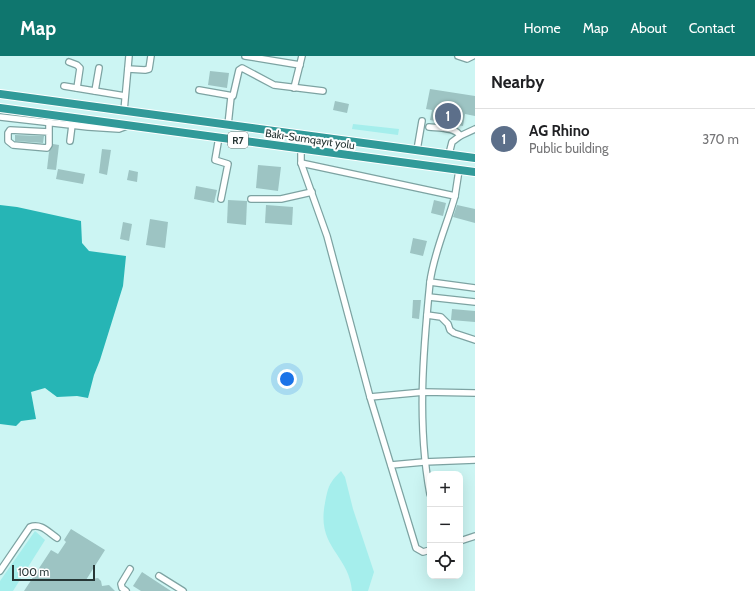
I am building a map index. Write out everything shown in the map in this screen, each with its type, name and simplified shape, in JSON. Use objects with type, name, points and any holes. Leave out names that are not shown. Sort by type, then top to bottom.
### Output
[{"type":"highway","name":"Bakı-Sumqayıt yolu","points":[[0,94],[471,157]]},
{"type":"highway","name":"Bakı-Sumqayıt yolu","points":[[0,108],[475,172]]},
{"type":"lane","points":[[124,111],[130,56]]},
{"type":"lane","points":[[128,69],[145,70],[149,68],[151,56]]},
{"type":"lane","points":[[245,56],[300,65]]},
{"type":"lane","points":[[294,88],[302,56]]},
{"type":"lane","points":[[458,56],[467,59],[473,56],[475,60]]},
{"type":"lane","points":[[69,62],[80,68],[78,88]]},
{"type":"lane","points":[[96,91],[98,68]]},
{"type":"lane","points":[[228,125],[231,97],[234,93],[239,70],[242,68],[274,85],[323,91]]},
{"type":"lane","points":[[64,86],[125,96]]},
{"type":"lane","points":[[199,90],[231,97]]},
{"type":"lane","points":[[0,117],[119,129],[130,125]]},
{"type":"lane","points":[[417,150],[422,121]]},
{"type":"lane","points":[[49,122],[49,132],[49,145],[47,148],[13,146],[8,141],[10,130],[49,132]]},
{"type":"lane","points":[[70,141],[72,125]]},
{"type":"lane","points":[[428,127],[458,132],[460,136]]},
{"type":"lane","points":[[448,154],[452,142],[460,136],[475,129]]},
{"type":"lane","points":[[218,138],[215,160],[228,164],[221,199]]},
{"type":"lane","points":[[301,148],[301,163],[328,236],[370,397],[416,548],[422,552],[427,551]]},
{"type":"lane","points":[[471,157],[475,153]]},
{"type":"lane","points":[[301,163],[455,196]]},
{"type":"lane","points":[[427,478],[424,462],[424,392],[428,297],[436,251],[446,227],[455,196],[459,170]]},
{"type":"lane","points":[[251,199],[281,198],[312,192]]},
{"type":"lane","points":[[430,282],[475,288]]},
{"type":"lane","points":[[428,297],[475,302]]},
{"type":"lane","points":[[427,316],[441,318],[448,324],[450,330],[454,333],[475,340]]},
{"type":"lane","points":[[370,397],[424,392],[475,392]]},
{"type":"lane","points":[[391,466],[424,462],[475,460]]},
{"type":"lane","points":[[0,571],[30,528],[36,525],[42,527],[57,538]]},
{"type":"lane","points":[[463,540],[475,536]]},
{"type":"lane","points":[[126,591],[122,588],[121,584],[130,569]]},
{"type":"lane","points":[[159,576],[183,591]]},
{"type":"shaded area","points":[[353,124],[399,129],[398,135],[352,129]]},
{"type":"shaded area","points":[[0,205],[17,207],[81,221],[82,243],[89,251],[126,256],[123,286],[88,398],[77,396],[57,397],[45,388],[31,392],[36,419],[21,421],[16,426],[0,424]]},
{"type":"shaded area","points":[[341,471],[345,477],[353,509],[374,572],[368,591],[352,591],[350,578],[325,531],[323,518],[327,493],[331,482]]},
{"type":"shaded area","points":[[35,531],[45,540],[13,591],[0,591],[0,581]]},
{"type":"building","points":[[210,71],[229,73],[227,88],[208,85]]},
{"type":"building","points":[[430,89],[475,96],[475,116],[465,114],[463,126],[430,120],[432,110],[426,109]]},
{"type":"building","points":[[335,101],[349,104],[347,113],[333,110]]},
{"type":"building","points":[[15,135],[44,136],[43,143],[15,141]]},
{"type":"building","points":[[53,144],[59,145],[56,170],[47,169],[49,152]]},
{"type":"building","points":[[102,149],[111,150],[107,175],[99,173]]},
{"type":"building","points":[[258,165],[281,167],[278,191],[256,188]]},
{"type":"building","points":[[58,169],[85,174],[83,184],[56,179]]},
{"type":"building","points":[[129,170],[138,172],[137,182],[127,180]]},
{"type":"building","points":[[196,186],[217,190],[214,203],[194,199]]},
{"type":"building","points":[[228,200],[247,201],[246,225],[227,223]]},
{"type":"building","points":[[434,200],[446,203],[443,216],[431,213]]},
{"type":"building","points":[[266,205],[293,207],[292,225],[265,223]]},
{"type":"building","points":[[457,205],[475,209],[475,223],[453,217]]},
{"type":"building","points":[[150,219],[168,222],[165,248],[146,245]]},
{"type":"building","points":[[123,222],[132,224],[129,241],[120,239]]},
{"type":"building","points":[[413,238],[427,241],[423,256],[410,253]]},
{"type":"building","points":[[413,300],[421,300],[419,319],[412,318]]},
{"type":"building","points":[[452,309],[475,311],[475,322],[451,320]]},
{"type":"building","points":[[71,529],[105,550],[86,580],[98,578],[101,581],[102,586],[109,585],[115,591],[24,591],[51,550],[58,554],[66,542],[64,540]]},
{"type":"building","points":[[142,572],[171,591],[141,591],[133,586]]},
{"type":"place","name":"AG Rhino","points":[[448,116]]}]
